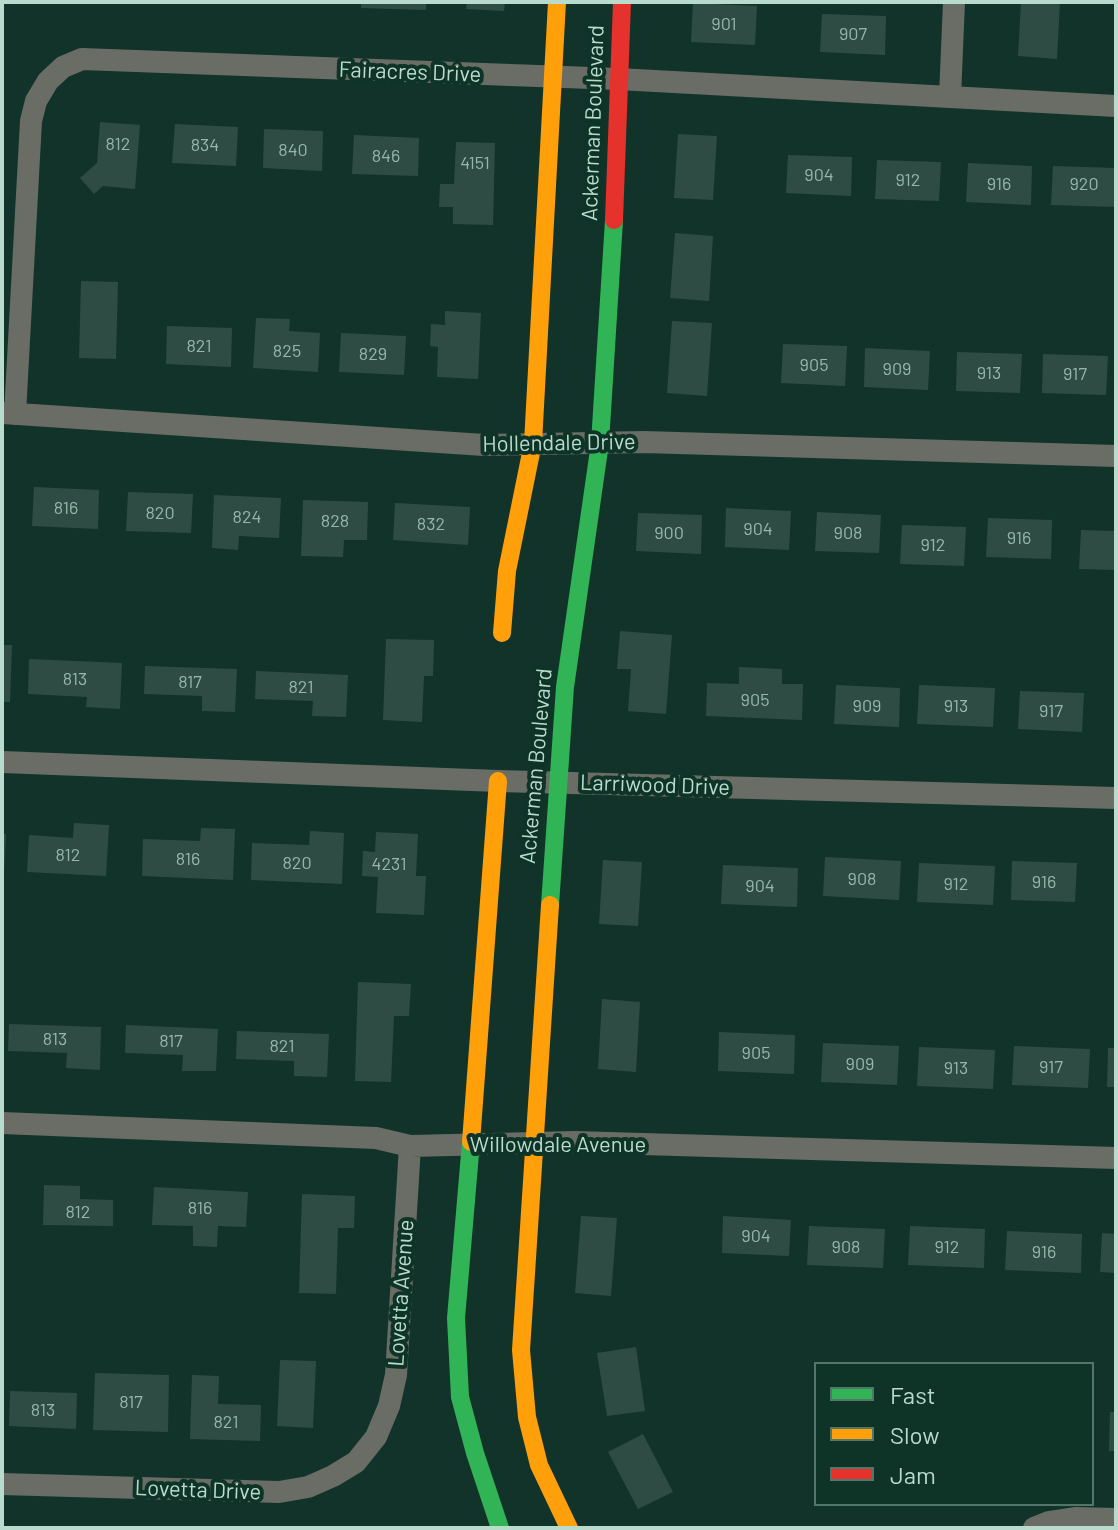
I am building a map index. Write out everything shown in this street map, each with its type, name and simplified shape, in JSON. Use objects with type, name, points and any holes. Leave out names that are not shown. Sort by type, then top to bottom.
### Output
[{"type":"street","name":"Ackerman Boulevard","points":[[502,633],[507,571],[533,443],[557,2]]},
{"type":"street","name":"Ackerman Boulevard","points":[[569,1528],[539,1465],[527,1417],[521,1350],[558,782],[576,599],[600,443],[614,221],[622,2]]},
{"type":"street","points":[[950,97],[954,2]]},
{"type":"street","name":"Fairacres Drive","points":[[9,413],[31,121],[36,101],[48,81],[63,67],[82,59],[618,79],[1116,106]]},
{"type":"street","name":"Hollendale Drive","points":[[9,413],[484,445],[676,443],[1116,456]]},
{"type":"street","name":"Larriwood Drive","points":[[2,762],[498,781],[1116,798]]},
{"type":"street","name":"Ackerman Boulevard","points":[[498,781],[483,1004],[456,1318],[460,1397],[500,1528]]},
{"type":"street","name":"Willowdale Avenue","points":[[2,1123],[376,1138],[410,1146],[534,1142],[1116,1158]]},
{"type":"street","name":"Lovetta Avenue","points":[[376,1437],[389,1406],[396,1375],[410,1146]]},
{"type":"street","name":"Lovetta Drive","points":[[2,1484],[279,1492],[308,1487],[333,1476],[356,1462],[376,1437]]},
{"type":"street","points":[[1034,1528],[1075,1518],[1116,1519]]},
{"type":"building","points":[[361,2],[426,2],[426,10],[361,8]]},
{"type":"building","points":[[467,2],[505,2],[504,11],[466,9]]},
{"type":"building","points":[[1021,2],[1060,2],[1057,59],[1018,56]]},
{"type":"building","points":[[693,3],[757,6],[755,45],[691,42]]},
{"type":"building","points":[[822,14],[886,16],[885,55],[820,52]]},
{"type":"building","points":[[100,122],[140,125],[135,189],[103,186],[94,194],[80,178],[97,163]]},
{"type":"building","points":[[175,124],[238,127],[236,166],[172,163]]},
{"type":"building","points":[[264,129],[323,131],[322,171],[263,168]]},
{"type":"building","points":[[678,134],[717,136],[713,200],[674,198]]},
{"type":"building","points":[[354,135],[419,138],[418,176],[352,174]]},
{"type":"building","points":[[456,142],[495,143],[493,225],[453,224],[453,207],[439,207],[440,184],[454,184]]},
{"type":"building","points":[[788,155],[852,157],[851,196],[786,193]]},
{"type":"building","points":[[877,160],[941,162],[939,201],[875,199]]},
{"type":"building","points":[[968,163],[1032,166],[1031,205],[966,202]]},
{"type":"building","points":[[1053,166],[1116,168],[1116,207],[1051,205]]},
{"type":"building","points":[[675,233],[713,236],[709,301],[670,298]]},
{"type":"building","points":[[81,281],[118,282],[116,359],[79,358]]},
{"type":"building","points":[[445,311],[481,313],[478,379],[437,377],[438,347],[430,346],[431,324],[445,325]]},
{"type":"building","points":[[256,318],[290,319],[289,331],[320,333],[318,372],[253,368]]},
{"type":"building","points":[[672,321],[712,323],[707,396],[667,393]]},
{"type":"building","points":[[167,326],[232,328],[231,367],[166,364]]},
{"type":"building","points":[[341,333],[406,336],[404,375],[339,372]]},
{"type":"building","points":[[783,344],[847,346],[845,386],[781,383]]},
{"type":"building","points":[[865,348],[930,351],[928,390],[864,387]]},
{"type":"building","points":[[957,352],[1022,354],[1020,393],[956,391]]},
{"type":"building","points":[[1043,354],[1108,356],[1106,395],[1042,393]]},
{"type":"building","points":[[34,487],[99,490],[98,529],[32,526]]},
{"type":"building","points":[[128,492],[193,494],[191,533],[126,531]]},
{"type":"building","points":[[214,495],[281,498],[279,538],[239,536],[238,550],[212,548]]},
{"type":"building","points":[[303,500],[368,502],[367,540],[344,540],[343,557],[301,556]]},
{"type":"building","points":[[395,503],[470,507],[468,545],[393,540]]},
{"type":"building","points":[[726,508],[791,511],[789,550],[725,547]]},
{"type":"building","points":[[817,512],[881,515],[879,553],[815,551]]},
{"type":"building","points":[[638,513],[702,515],[701,554],[636,551]]},
{"type":"building","points":[[988,518],[1052,520],[1051,559],[986,557]]},
{"type":"building","points":[[902,525],[966,527],[964,566],[900,564]]},
{"type":"building","points":[[1081,530],[1116,531],[1116,570],[1079,569]]},
{"type":"building","points":[[620,631],[672,635],[666,714],[628,711],[631,669],[617,669]]},
{"type":"building","points":[[386,639],[434,640],[433,676],[424,676],[422,722],[383,720]]},
{"type":"building","points":[[2,645],[12,645],[10,702],[2,702]]},
{"type":"building","points":[[29,659],[122,663],[120,709],[86,707],[87,697],[28,694]]},
{"type":"building","points":[[145,666],[237,669],[235,712],[202,711],[202,696],[144,694]]},
{"type":"building","points":[[739,667],[782,669],[782,684],[803,684],[802,720],[706,716],[707,683],[739,684]]},
{"type":"building","points":[[256,671],[348,675],[346,717],[312,716],[313,701],[255,699]]},
{"type":"building","points":[[836,685],[900,688],[899,727],[834,724]]},
{"type":"building","points":[[919,685],[995,688],[993,727],[917,724]]},
{"type":"building","points":[[1020,691],[1084,693],[1082,732],[1018,729]]},
{"type":"building","points":[[74,823],[109,825],[106,876],[27,872],[29,835],[73,838]]},
{"type":"building","points":[[201,828],[235,829],[233,880],[142,876],[143,839],[200,841]]},
{"type":"building","points":[[310,831],[344,833],[342,884],[251,880],[252,843],[309,845]]},
{"type":"building","points":[[376,832],[418,834],[416,876],[426,876],[424,915],[376,913],[378,877],[362,876],[363,851],[375,852]]},
{"type":"building","points":[[2,834],[6,834],[4,874],[2,874]]},
{"type":"building","points":[[825,857],[901,861],[899,900],[823,896]]},
{"type":"building","points":[[603,860],[642,862],[638,926],[599,924]]},
{"type":"building","points":[[1012,861],[1077,863],[1075,902],[1011,900]]},
{"type":"building","points":[[919,863],[995,866],[993,905],[917,902]]},
{"type":"building","points":[[723,865],[798,868],[797,907],[721,904]]},
{"type":"building","points":[[358,982],[411,984],[409,1016],[394,1016],[391,1082],[355,1081]]},
{"type":"building","points":[[602,999],[640,1002],[636,1072],[598,1069]]},
{"type":"building","points":[[9,1024],[101,1027],[100,1070],[66,1068],[67,1053],[8,1051]]},
{"type":"building","points":[[126,1025],[218,1029],[216,1071],[182,1071],[183,1055],[125,1053]]},
{"type":"building","points":[[237,1031],[329,1034],[327,1077],[294,1076],[294,1061],[236,1059]]},
{"type":"building","points":[[719,1032],[795,1035],[794,1074],[718,1071]]},
{"type":"building","points":[[823,1043],[899,1046],[897,1085],[821,1082]]},
{"type":"building","points":[[1014,1046],[1090,1049],[1088,1088],[1012,1085]]},
{"type":"building","points":[[919,1047],[995,1050],[993,1089],[917,1086]]},
{"type":"building","points":[[1108,1048],[1116,1048],[1116,1087],[1107,1087]]},
{"type":"building","points":[[44,1185],[80,1186],[80,1199],[113,1200],[113,1226],[43,1225]]},
{"type":"building","points":[[154,1187],[248,1192],[246,1227],[218,1226],[217,1247],[193,1246],[193,1226],[152,1225]]},
{"type":"building","points":[[302,1194],[355,1196],[354,1228],[338,1228],[336,1294],[299,1293]]},
{"type":"building","points":[[581,1216],[617,1218],[611,1296],[575,1293]]},
{"type":"building","points":[[723,1216],[791,1220],[789,1256],[722,1253]]},
{"type":"building","points":[[809,1226],[885,1229],[883,1268],[807,1265]]},
{"type":"building","points":[[910,1226],[985,1229],[984,1268],[908,1265]]},
{"type":"building","points":[[1007,1231],[1082,1234],[1081,1273],[1005,1270]]},
{"type":"building","points":[[1102,1233],[1116,1234],[1116,1273],[1100,1272]]},
{"type":"building","points":[[636,1347],[645,1411],[607,1416],[597,1353]]},
{"type":"building","points":[[280,1360],[316,1361],[313,1428],[277,1426]]},
{"type":"building","points":[[95,1373],[169,1375],[168,1432],[93,1430]]},
{"type":"building","points":[[192,1375],[219,1376],[218,1404],[261,1405],[260,1441],[190,1439]]},
{"type":"building","points":[[10,1391],[77,1393],[76,1429],[9,1426]]},
{"type":"building","points":[[1110,1412],[1116,1412],[1116,1451],[1109,1451]]},
{"type":"building","points":[[643,1434],[673,1492],[638,1509],[608,1452]]},
{"type":"traffic: fast","points":[[550,905],[565,687],[600,443],[614,220]]},
{"type":"traffic: fast","points":[[471,1142],[456,1318],[460,1397],[500,1528]]},
{"type":"traffic: slow","points":[[502,633],[507,571],[533,443],[557,2]]},
{"type":"traffic: slow","points":[[471,1142],[498,781]]},
{"type":"traffic: slow","points":[[550,905],[521,1350],[527,1417],[539,1465],[569,1528]]},
{"type":"traffic: jam","points":[[614,220],[622,2]]}]
